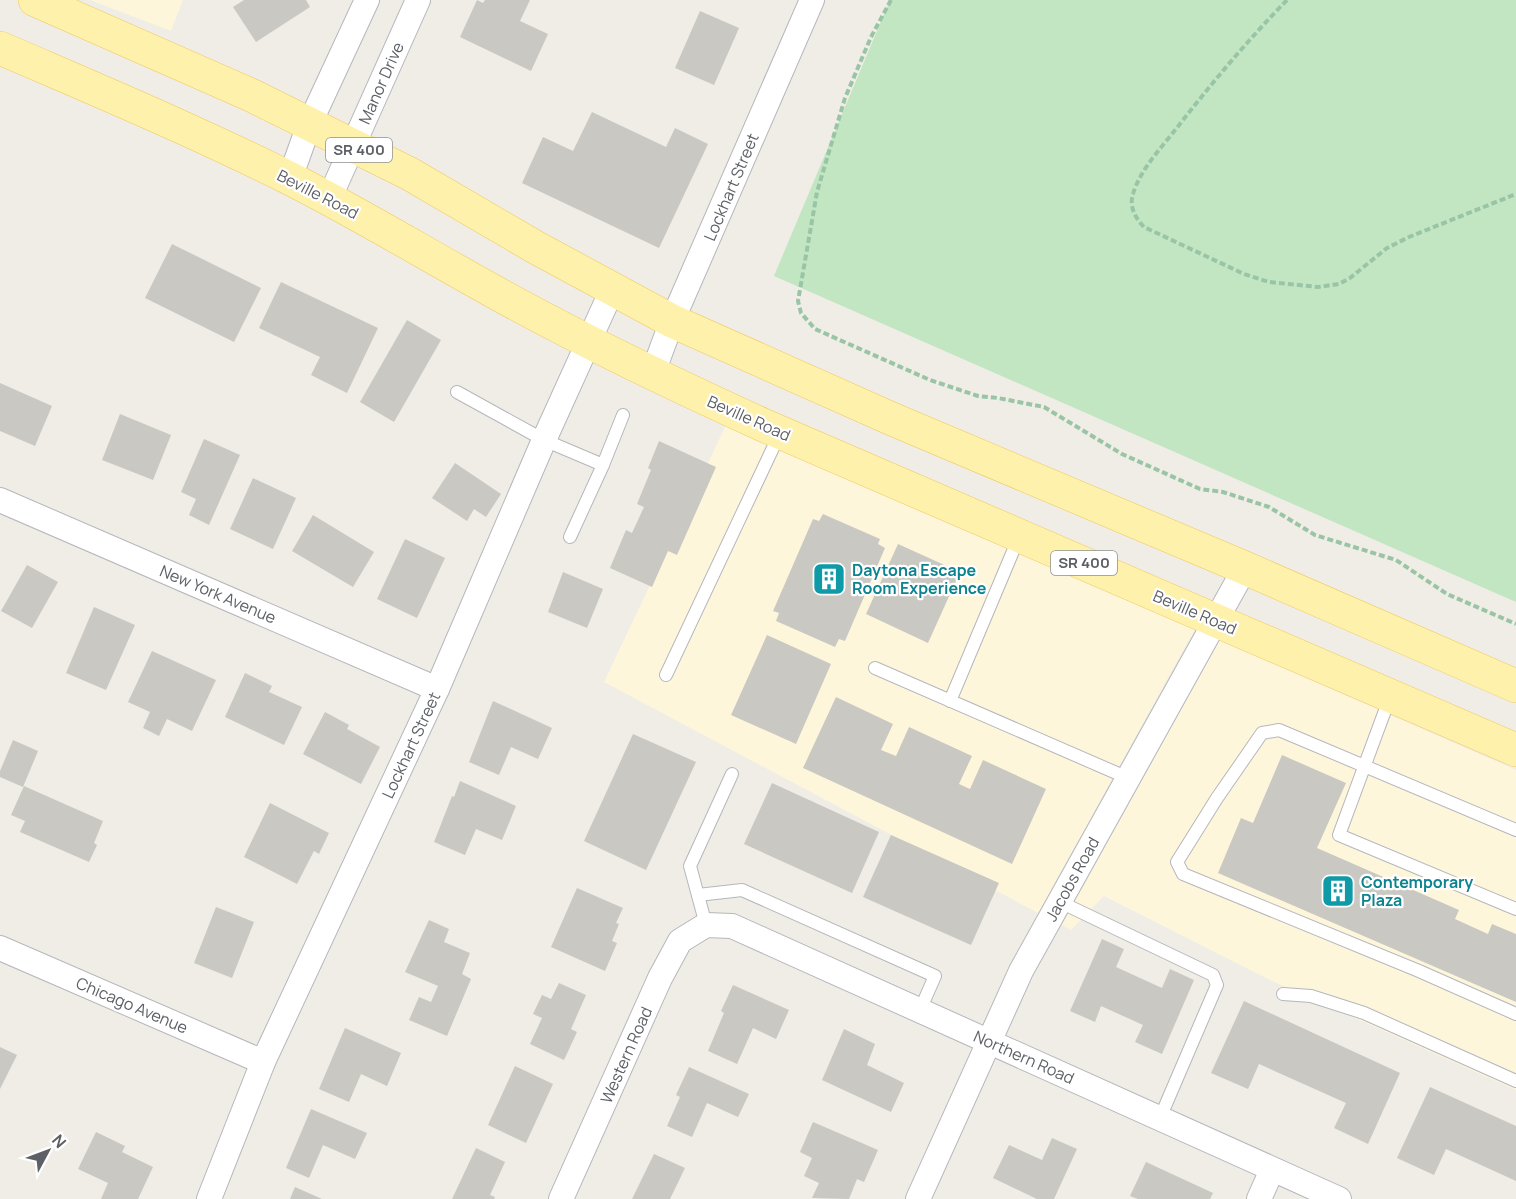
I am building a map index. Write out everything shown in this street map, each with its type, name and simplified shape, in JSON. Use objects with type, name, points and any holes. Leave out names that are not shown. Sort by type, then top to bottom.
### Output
[{"type":"main road","name":"SR 400","points":[[35,0],[173,60],[410,174],[612,290],[672,321],[892,419],[1245,568],[1516,686]]},
{"type":"main road","name":"Beville Road","points":[[0,48],[147,111],[290,178],[384,228],[491,290],[652,375],[1516,750]]},
{"type":"street","points":[[290,178],[309,125],[367,0]]},
{"type":"street","name":"Manor Drive","points":[[329,199],[418,0]]},
{"type":"street","name":"Lockhart Street","points":[[652,375],[672,321],[812,0]]},
{"type":"street","name":"Lockhart Street","points":[[209,1199],[263,1062],[437,689],[544,440],[612,290]]},
{"type":"street","name":"New York Avenue","points":[[0,500],[437,689]]},
{"type":"street","name":"Jacobs Road","points":[[918,1199],[1022,971],[1245,568]]},
{"type":"street","name":"Northern Road","points":[[706,925],[732,926],[1339,1199]]},
{"type":"street","name":"Western Road","points":[[561,1199],[660,978],[680,941],[706,925]]},
{"type":"street","name":"Chicago Avenue","points":[[0,948],[263,1062]]},
{"type":"street","points":[[1259,1199],[1272,1170]]},
{"type":"lane","points":[[456,392],[544,440],[603,465]]},
{"type":"lane","points":[[570,537],[623,415]]},
{"type":"lane","points":[[666,675],[780,432]]},
{"type":"lane","points":[[950,701],[1019,536]]},
{"type":"lane","points":[[875,668],[1128,778]]},
{"type":"lane","points":[[1391,696],[1339,835],[1516,909]]},
{"type":"lane","points":[[1516,830],[1279,730],[1262,733],[1217,798],[1177,862],[1183,874],[1419,971],[1516,1014]]},
{"type":"lane","points":[[706,925],[690,866],[732,774]]},
{"type":"lane","points":[[698,894],[742,890],[935,976],[920,1010]]},
{"type":"lane","points":[[1060,902],[1213,975],[1218,985],[1160,1118]]},
{"type":"lane","points":[[1283,994],[1311,996],[1364,1013],[1516,1081]]},
{"type":"path","points":[[891,0],[871,36],[845,98],[817,192],[798,301],[801,313],[815,329],[930,380],[978,396],[1044,407],[1122,454],[1200,489],[1223,492],[1269,507],[1315,535],[1396,560],[1447,594],[1516,624]]},
{"type":"path","points":[[1287,0],[1248,39],[1157,153],[1132,195],[1132,208],[1136,219],[1155,233],[1244,274],[1269,282],[1318,287],[1339,284],[1350,278],[1387,248],[1409,237],[1516,194]]},
{"type":"shaded area","points":[[90,0],[183,0],[171,31]]},
{"type":"shaded area","points":[[726,425],[1195,629],[1038,913],[604,682]]},
{"type":"shaded area","points":[[1220,640],[1516,770],[1516,1090],[1270,980],[1104,896],[1071,930],[1062,925]]},
{"type":"green space","points":[[890,0],[1516,0],[1516,602],[774,276]]},
{"type":"building","points":[[244,0],[306,0],[310,7],[256,42],[233,7]]},
{"type":"building","points":[[477,0],[483,3],[485,0],[530,0],[520,21],[548,34],[531,71],[460,37]]},
{"type":"building","points":[[700,11],[739,28],[714,85],[675,68]]},
{"type":"building","points":[[592,112],[666,147],[675,128],[708,144],[659,248],[522,183],[543,137],[573,151]]},
{"type":"building","points":[[172,244],[261,288],[234,342],[145,298]]},
{"type":"building","points":[[281,282],[378,328],[347,393],[311,375],[320,357],[259,328]]},
{"type":"building","points":[[407,320],[441,340],[394,422],[360,402]]},
{"type":"building","points":[[0,383],[52,406],[35,446],[0,431]]},
{"type":"building","points":[[120,414],[171,435],[153,480],[102,460]]},
{"type":"building","points":[[204,439],[240,455],[209,525],[189,515],[196,499],[181,492]]},
{"type":"building","points":[[659,441],[716,467],[677,555],[668,551],[652,587],[610,568],[626,530],[632,533],[644,507],[637,504],[651,470],[648,468]]},
{"type":"building","points":[[455,463],[501,494],[486,517],[474,509],[467,521],[432,498]]},
{"type":"building","points":[[253,478],[296,498],[273,549],[230,529]]},
{"type":"building","name":"Daytona Escape Room Experience","points":[[823,514],[880,539],[878,544],[885,548],[845,641],[839,639],[835,647],[776,621],[779,613],[773,611],[813,519],[819,521]]},
{"type":"building","points":[[313,515],[374,552],[353,587],[292,551]]},
{"type":"building","points":[[405,539],[445,558],[417,618],[377,599]]},
{"type":"building","points":[[898,544],[960,572],[928,643],[866,614]]},
{"type":"building","points":[[27,565],[58,582],[32,628],[1,611]]},
{"type":"building","points":[[563,572],[603,589],[587,628],[548,612]]},
{"type":"building","points":[[94,607],[135,625],[106,690],[66,673]]},
{"type":"building","points":[[767,635],[831,664],[796,744],[731,715]]},
{"type":"building","points":[[152,651],[216,680],[192,731],[167,719],[159,736],[143,728],[150,712],[128,702]]},
{"type":"building","points":[[245,673],[272,686],[269,692],[302,707],[284,745],[225,717]]},
{"type":"building","points":[[836,697],[893,724],[881,750],[896,756],[909,727],[972,756],[959,784],[970,789],[983,760],[1046,789],[1012,864],[803,768]]},
{"type":"building","points":[[493,701],[552,728],[538,759],[511,747],[499,775],[469,762]]},
{"type":"building","points":[[325,712],[349,725],[347,729],[380,747],[361,784],[303,754]]},
{"type":"building","points":[[633,734],[696,762],[646,870],[584,841]]},
{"type":"building","points":[[13,740],[38,751],[23,787],[0,777],[0,771]]},
{"type":"building","name":"Contemporary Plaza","points":[[1282,755],[1346,783],[1317,848],[1459,910],[1455,919],[1488,934],[1492,924],[1516,934],[1516,1002],[1218,873],[1241,818],[1253,823]]},
{"type":"building","points":[[460,781],[516,806],[502,840],[476,829],[465,855],[434,842]]},
{"type":"building","points":[[772,783],[879,832],[852,893],[744,844]]},
{"type":"building","points":[[24,786],[103,821],[94,843],[97,845],[89,862],[20,832],[25,821],[11,815]]},
{"type":"building","points":[[270,803],[329,833],[319,854],[314,851],[297,884],[244,857]]},
{"type":"building","points":[[891,835],[999,883],[971,945],[863,897]]},
{"type":"building","points":[[577,888],[623,908],[616,923],[619,924],[612,941],[617,943],[605,971],[551,947]]},
{"type":"building","points":[[216,907],[254,922],[232,978],[194,963]]},
{"type":"building","points":[[429,920],[449,929],[444,942],[470,953],[462,974],[471,979],[447,1036],[409,1020],[419,997],[431,1002],[438,986],[405,972]]},
{"type":"building","points":[[1102,939],[1124,949],[1116,967],[1162,988],[1170,969],[1194,980],[1162,1054],[1135,1042],[1143,1025],[1101,1006],[1095,1022],[1070,1011]]},
{"type":"building","points":[[559,983],[586,995],[571,1029],[577,1032],[564,1060],[530,1044],[542,1018],[533,1014],[542,995],[551,999]]},
{"type":"building","points":[[733,985],[789,1010],[776,1039],[753,1028],[737,1064],[708,1051],[724,1013],[721,1011]]},
{"type":"building","points":[[1244,1001],[1400,1073],[1368,1144],[1334,1128],[1346,1103],[1259,1064],[1248,1089],[1211,1073]]},
{"type":"building","points":[[345,1028],[401,1053],[387,1086],[361,1074],[349,1102],[319,1089]]},
{"type":"building","points":[[844,1029],[875,1044],[867,1065],[904,1083],[891,1112],[822,1080]]},
{"type":"building","points":[[0,1047],[17,1055],[0,1089]]},
{"type":"building","points":[[515,1066],[553,1084],[526,1143],[488,1125]]},
{"type":"building","points":[[689,1067],[749,1094],[738,1117],[707,1103],[692,1137],[667,1126],[680,1097],[676,1095]]},
{"type":"building","points":[[1430,1087],[1516,1126],[1516,1181],[1446,1149],[1434,1175],[1397,1158]]},
{"type":"building","points":[[311,1109],[367,1133],[355,1159],[323,1145],[309,1178],[286,1168]]},
{"type":"building","points":[[813,1122],[878,1150],[864,1182],[857,1179],[849,1199],[812,1198],[819,1183],[804,1176],[812,1158],[800,1152]]},
{"type":"building","points":[[96,1132],[125,1146],[122,1152],[153,1167],[138,1199],[101,1199],[108,1183],[78,1169]]},
{"type":"building","points":[[1052,1138],[1077,1149],[1054,1199],[1037,1199],[993,1178],[1009,1145],[1042,1160]]},
{"type":"building","points":[[476,1148],[505,1162],[490,1195],[495,1197],[494,1199],[452,1199]]},
{"type":"building","points":[[654,1154],[685,1168],[670,1199],[632,1199]]},
{"type":"building","points":[[1146,1162],[1213,1193],[1210,1199],[1138,1199],[1130,1196]]},
{"type":"building","points":[[295,1187],[322,1199],[290,1199]]},
{"type":"place","name":"Daytona Escape Room Experience","points":[[829,579]]},
{"type":"place","name":"Contemporary Plaza","points":[[1338,891]]}]
